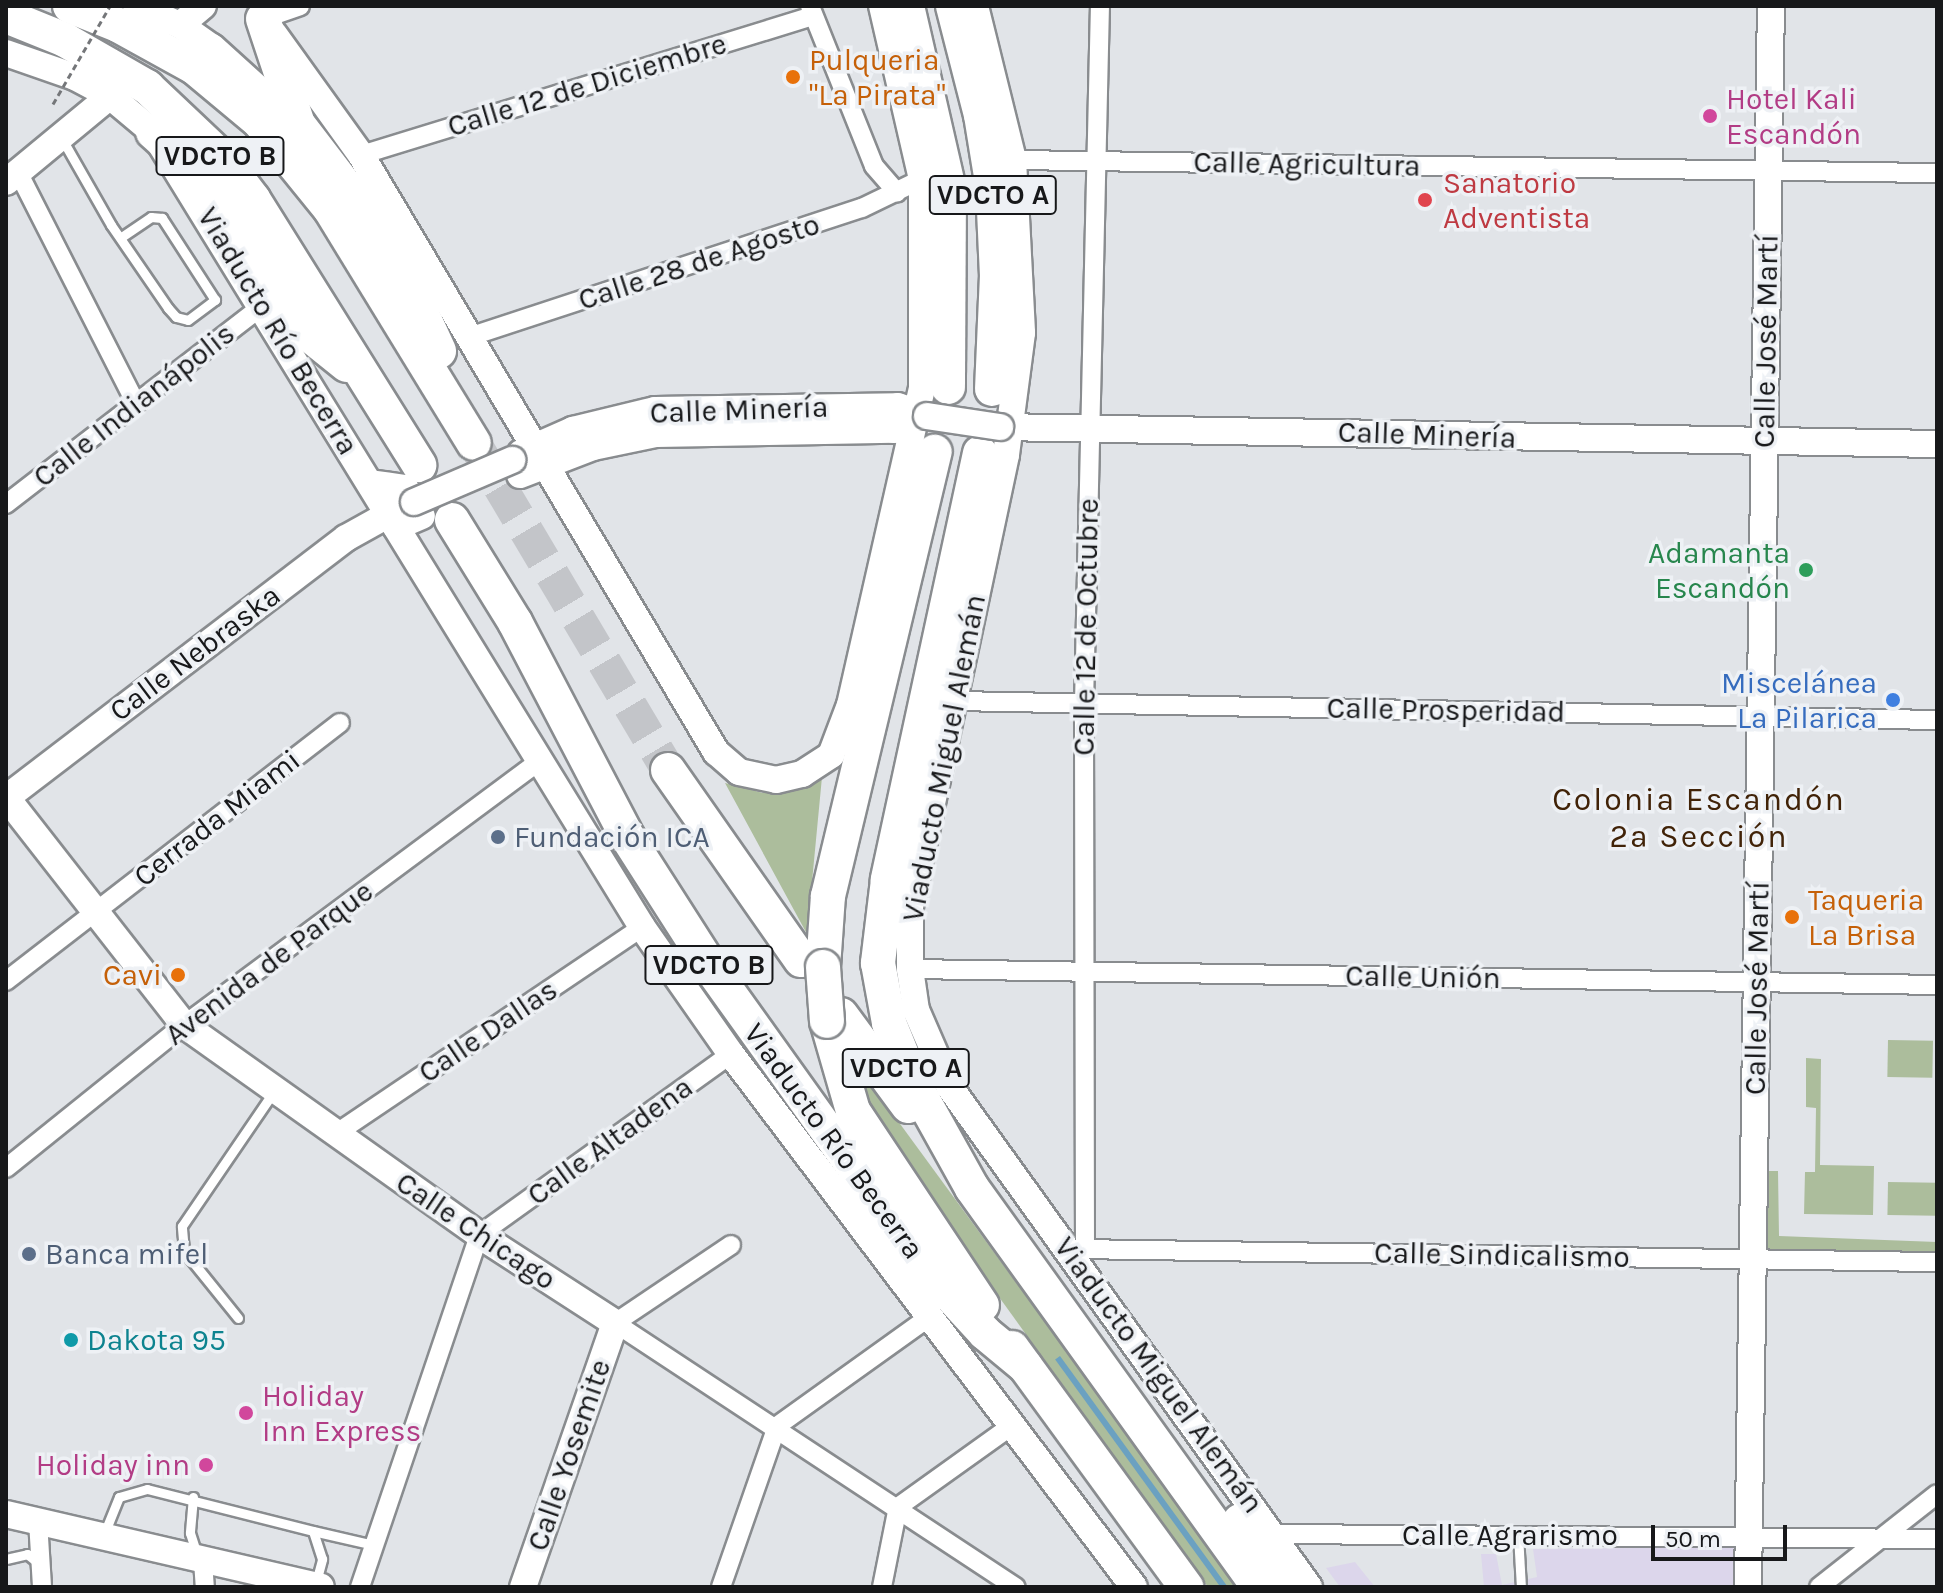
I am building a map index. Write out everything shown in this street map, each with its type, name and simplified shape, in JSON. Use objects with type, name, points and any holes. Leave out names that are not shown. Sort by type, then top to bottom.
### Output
[{"type":"highway","name":"VDCTO B","points":[[70,6],[118,25],[194,67],[259,121],[331,210],[453,409],[503,456]]},
{"type":"highway","name":"VDCTO A","points":[[907,6],[949,189],[948,387]]},
{"type":"highway","name":"VDCTO A","points":[[953,6],[981,115],[993,188],[997,275],[992,389]]},
{"type":"highway","points":[[260,12],[298,124],[347,188],[436,339],[453,409]]},
{"type":"highway","name":"Viaducto Río Becerra","points":[[6,16],[65,40],[147,87],[184,118],[253,199],[362,373],[423,499],[521,633],[628,838],[711,968],[928,1271],[985,1333],[1025,1366]]},
{"type":"highway","points":[[153,132],[212,185],[307,333],[327,353],[362,373]]},
{"type":"highway","name":"Viaducto Miguel Alemán","points":[[997,436],[891,865],[878,963],[899,1052],[972,1188],[1259,1587]]},
{"type":"highway","name":"VDCTO A","points":[[935,452],[812,964],[834,1018],[837,1071],[872,1143],[1025,1366],[1186,1587]]},
{"type":"highway","points":[[866,743],[852,696],[886,659]]},
{"type":"highway","name":"VDCTO B","points":[[668,770],[812,964]]},
{"type":"highway","points":[[834,1018],[972,1188]]},
{"type":"highway","points":[[1038,1277],[1108,1341],[1290,1587]]},
{"type":"highway","points":[[1095,1464],[1115,1523],[1158,1587]]},
{"type":"street","points":[[136,6],[180,25],[249,76],[298,124]]},
{"type":"street","points":[[180,25],[203,6]]},
{"type":"street","points":[[300,6],[260,12],[361,155],[472,336],[716,752],[730,767],[776,780],[814,768],[831,755],[852,696],[922,415],[926,289],[922,179],[882,6]]},
{"type":"street","name":"Viaducto Miguel Alemán","points":[[975,6],[1013,160],[1022,333],[997,436],[955,701],[910,906],[910,969],[916,1010],[939,1070],[1076,1249],[1309,1587]]},
{"type":"street","name":"Calle 12 de Octubre","points":[[1076,1249],[1084,704],[1100,6]]},
{"type":"street","name":"Calle José Martí","points":[[1748,1587],[1771,6]]},
{"type":"street","points":[[812,11],[874,166],[897,192]]},
{"type":"street","name":"Calle 12 de Diciembre","points":[[361,155],[812,11]]},
{"type":"street","name":"Viaducto Río Becerra","points":[[6,53],[34,59],[110,96],[153,132],[392,520]]},
{"type":"street","points":[[110,96],[12,177],[135,402]]},
{"type":"street","name":"Calle Agricultura","points":[[1013,160],[1937,173]]},
{"type":"street","name":"Calle 28 de Agosto","points":[[472,336],[897,192],[922,179]]},
{"type":"street","name":"Calle Indianápolis","points":[[6,504],[262,306]]},
{"type":"street","name":"Calle Minería","points":[[392,520],[423,499],[503,456],[593,447],[656,434],[894,430],[922,415],[997,436],[1090,426],[1765,445],[1937,444]]},
{"type":"street","points":[[503,456],[519,419]]},
{"type":"street","points":[[370,483],[423,499]]},
{"type":"street","points":[[392,520],[537,763],[642,927],[731,1054],[1134,1587]]},
{"type":"street","name":"Calle Nebraska","points":[[6,797],[346,538],[392,520]]},
{"type":"street","name":"Calle Prosperidad","points":[[955,701],[1937,720]]},
{"type":"street","name":"Cerrada Miami","points":[[6,981],[340,723]]},
{"type":"street","name":"Avenida de Parque","points":[[6,1168],[184,1025],[537,763]]},
{"type":"street","name":"Calle Chicago","points":[[6,797],[184,1025],[334,1135],[479,1235],[777,1426],[1016,1587]]},
{"type":"street","name":"Calle Dallas","points":[[334,1135],[642,927]]},
{"type":"street","name":"Calle Unión","points":[[910,969],[1937,985]]},
{"type":"street","name":"Calle Altadena","points":[[479,1235],[731,1054]]},
{"type":"street","points":[[360,1587],[479,1235]]},
{"type":"street","points":[[615,1323],[731,1245]]},
{"type":"street","name":"Calle Sindicalismo","points":[[1076,1249],[1937,1262]]},
{"type":"street","points":[[721,1587],[777,1426],[929,1317]]},
{"type":"street","name":"Calle Yosemite","points":[[523,1587],[615,1323]]},
{"type":"street","points":[[882,1587],[898,1507],[1011,1426]]},
{"type":"street","points":[[1819,1587],[1937,1494]]},
{"type":"street","points":[[6,1514],[103,1537],[204,1574],[318,1586]]},
{"type":"street","points":[[38,1521],[42,1587]]},
{"type":"street","name":"Calle Agrarismo","points":[[1274,1534],[1937,1539]]},
{"type":"lane","points":[[60,137],[120,238],[176,317],[188,320],[215,300],[162,218],[151,217],[120,238]]},
{"type":"lane","points":[[238,1318],[184,1251],[182,1226],[274,1091]]},
{"type":"lane","points":[[103,1537],[119,1497],[147,1489],[193,1497],[374,1545]]},
{"type":"lane","points":[[193,1497],[190,1533],[204,1574]]},
{"type":"lane","points":[[313,1531],[322,1559],[318,1586]]},
{"type":"lane","points":[[1518,1534],[1521,1587]]},
{"type":"lane","points":[[6,1559],[27,1554],[40,1566]]},
{"type":"path","points":[[53,104],[110,6]]},
{"type":"shaded area","points":[[1742,1547],[1741,1587],[1484,1587],[1481,1554],[1496,1554],[1502,1585],[1537,1577],[1533,1549]]},
{"type":"shaded area","points":[[1355,1562],[1375,1587],[1340,1587],[1326,1568]]},
{"type":"green space","points":[[822,777],[807,934],[725,783],[763,793],[804,789]]},
{"type":"green space","points":[[1888,1040],[1933,1041],[1932,1078],[1887,1077]]},
{"type":"green space","points":[[846,1050],[1238,1587],[1208,1587],[901,1161],[874,1119]]},
{"type":"green space","points":[[1806,1058],[1821,1059],[1820,1165],[1874,1166],[1873,1215],[1804,1214],[1805,1172],[1815,1172],[1816,1108],[1806,1107]]},
{"type":"green space","points":[[1758,1171],[1778,1171],[1779,1236],[1937,1242],[1937,1258],[1757,1255]]},
{"type":"green space","points":[[1888,1182],[1937,1183],[1936,1216],[1887,1215]]},
{"type":"water","points":[[1060,1356],[1227,1586],[1220,1587],[1055,1360]]},
{"type":"tunnel","points":[[474,443],[668,770]]},
{"type":"place","name":"Pulqueria \"La Pirata\"","points":[[793,77]]},
{"type":"place","name":"Hotel Kali Escandón","points":[[1710,116]]},
{"type":"place","name":"Sanatorio Adventista","points":[[1425,200]]},
{"type":"place","name":"Adamanta Escandón","points":[[1806,570]]},
{"type":"place","name":"Miscelánea La Pilarica","points":[[1893,700]]},
{"type":"place","name":"Fundación ICA","points":[[498,837]]},
{"type":"place","name":"Taqueria La Brisa","points":[[1792,917]]},
{"type":"place","name":"Cavi","points":[[178,975]]},
{"type":"place","name":"Banca mifel","points":[[29,1254]]},
{"type":"place","name":"Dakota 95","points":[[71,1340]]},
{"type":"place","name":"Holiday Inn Express","points":[[246,1413]]},
{"type":"place","name":"Holiday inn","points":[[206,1465]]},
{"type":"district","name":"Colonia Escandón 2ª Sección","points":[[1699,820]]}]
